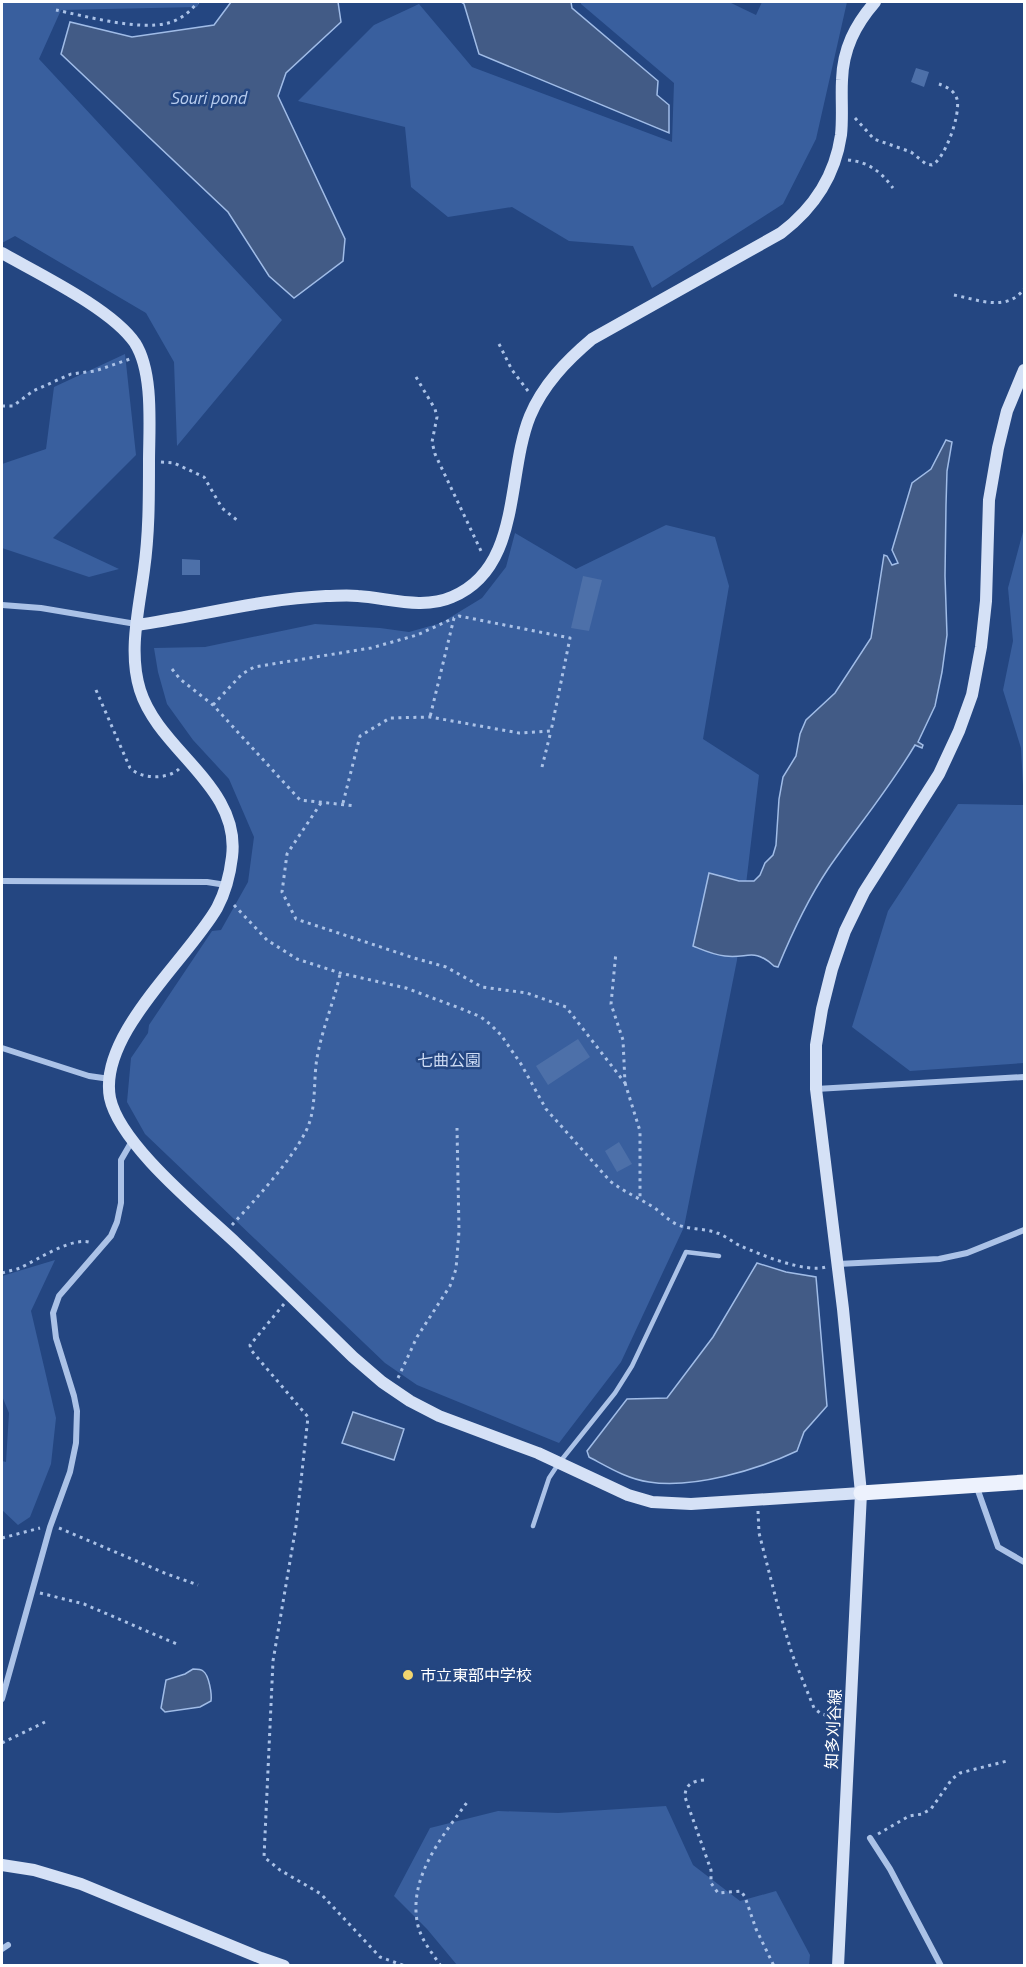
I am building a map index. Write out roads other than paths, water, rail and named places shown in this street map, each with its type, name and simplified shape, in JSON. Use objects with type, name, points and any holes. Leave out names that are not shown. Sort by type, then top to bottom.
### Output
[{"type":"main road","points":[[861,1493],[1024,1482]]},
{"type":"street","points":[[2,605],[41,608],[136,624],[324,596],[357,596],[432,603],[451,598],[469,588],[485,573],[497,553],[506,529],[523,439],[530,416],[555,375],[592,339],[687,288],[781,233],[793,224],[819,196],[836,158],[841,134],[842,80],[850,41],[855,28],[875,2]]},
{"type":"street","points":[[2,254],[105,314],[123,329],[136,345],[144,362],[148,393],[149,529],[134,654],[140,690],[146,706],[163,733],[189,760],[221,804],[229,824],[233,845],[222,898],[206,924],[131,1022],[113,1060],[109,1094],[115,1113],[132,1141],[185,1196],[353,1357],[391,1388],[439,1416],[559,1462],[628,1495],[652,1502],[691,1504],[861,1493]]},
{"type":"street","name":"知多刈谷線","points":[[838,1965],[861,1493],[838,1264],[816,1089],[816,1045],[832,969],[845,930],[864,892],[939,774],[959,731],[972,695],[981,648],[986,601],[989,500],[1007,411],[1024,370]]},
{"type":"street","points":[[2,881],[207,882],[226,885]]},
{"type":"street","points":[[2,1048],[89,1076],[110,1079]]},
{"type":"street","points":[[816,1089],[1024,1077]]},
{"type":"street","points":[[2,1699],[51,1526],[70,1472],[77,1428],[74,1396],[56,1338],[53,1313],[59,1296],[111,1236],[121,1203],[122,1160],[132,1141]]},
{"type":"street","points":[[838,1264],[939,1259],[967,1253],[1024,1230]]},
{"type":"street","points":[[976,1484],[998,1547],[1024,1562]]},
{"type":"street","points":[[870,1838],[890,1869],[941,1965]]},
{"type":"street","points":[[2,1865],[34,1870],[81,1884],[261,1958],[284,1965]]},
{"type":"street","points":[[2,1949],[8,1945]]},
{"type":"lane","points":[[533,1526],[549,1478],[559,1462],[615,1393],[632,1366],[686,1252],[718,1256]]},
{"type":"water","name":"Souri pond","points":[[231,2],[338,2],[341,22],[286,73],[278,96],[345,239],[343,261],[294,298],[269,276],[228,212],[61,54],[70,22],[132,37],[214,25]]},
{"type":"water","points":[[461,2],[571,2],[572,8],[658,81],[657,95],[669,105],[669,133],[479,54],[464,4]]},
{"type":"water","points":[[946,440],[952,442],[947,471],[946,505],[947,635],[935,706],[918,742],[923,745],[922,748],[915,745],[828,869],[801,917],[778,967],[755,955],[733,957],[693,946],[709,873],[739,881],[754,881],[773,855],[783,777],[796,756],[800,734],[806,720],[835,693],[871,638],[884,555],[892,565],[898,563],[892,550],[912,483],[931,469]]},
{"type":"water","points":[[757,1263],[786,1272],[816,1277],[827,1406],[804,1432],[797,1451],[744,1471],[685,1483],[649,1482],[633,1478],[589,1457],[587,1451],[627,1399],[667,1398],[713,1337]]},
{"type":"water","points":[[353,1412],[404,1429],[394,1460],[342,1443]]},
{"type":"water","points":[[193,1669],[201,1670],[207,1676],[211,1701],[200,1707],[165,1712],[161,1708],[166,1680]]},
{"type":"place","name":"市立東部中学校","points":[[408,1675]]},
{"type":"park label","name":"七曲公園","points":[[449,1060]]}]
